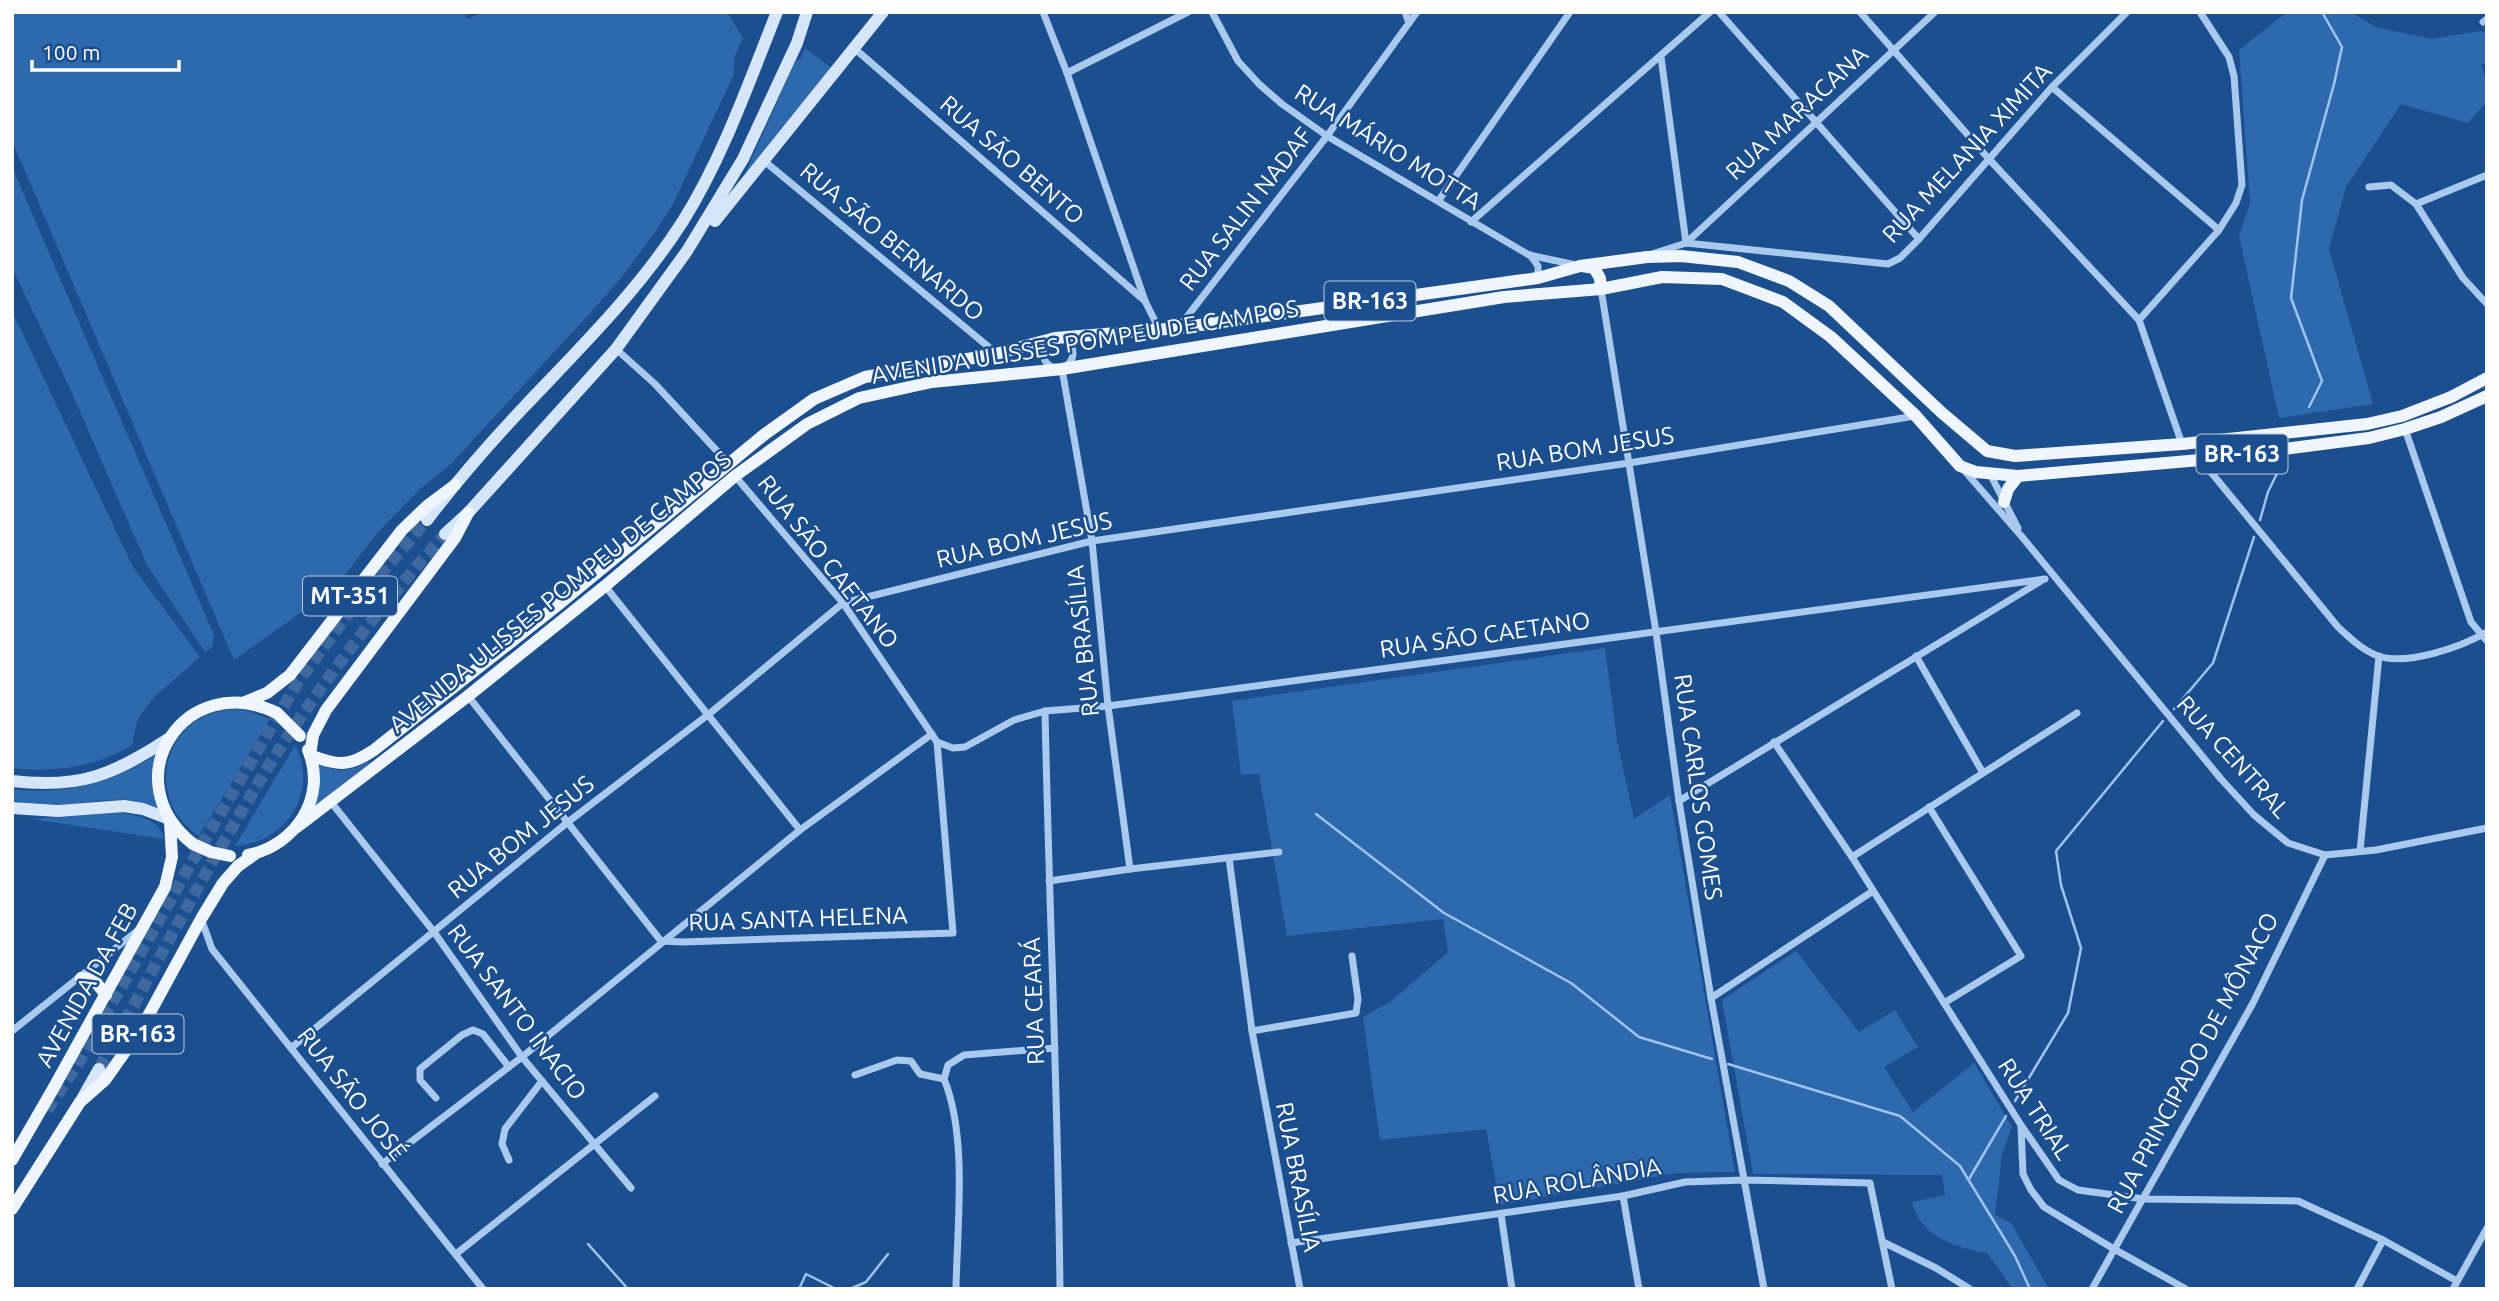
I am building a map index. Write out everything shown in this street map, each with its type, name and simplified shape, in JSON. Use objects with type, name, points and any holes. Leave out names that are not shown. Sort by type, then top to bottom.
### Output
[{"type":"main road","name":"MT-351","points":[[245,702],[267,693],[290,675],[402,530],[426,506],[455,485],[522,409],[599,329],[645,274],[682,221],[712,167],[777,12]]},
{"type":"main road","name":"MT-351","points":[[310,755],[313,735],[326,710],[455,538],[468,513],[616,349],[660,290],[715,208],[743,159],[797,43],[807,12]]},
{"type":"main road","points":[[660,290],[883,12]]},
{"type":"main road","name":"AVENIDA ULISSES POMPEU DE CAMPOS","points":[[310,755],[326,762],[345,764],[365,756],[559,604],[765,434],[814,399],[865,377],[996,354],[1055,338],[1179,328],[1538,278],[1580,265],[1647,257],[1681,256],[1738,262],[1789,281],[1829,306],[1941,412],[1987,450]]},
{"type":"main road","points":[[1580,265],[1594,268],[1600,278],[1601,289]]},
{"type":"main road","name":"AVENIDA ULISSES POMPEU DE CAMPOS","points":[[297,827],[468,696],[736,476],[807,424],[859,398],[932,382],[1062,369],[1504,297],[1601,289],[1662,277],[1722,279],[1783,302],[1832,337],[1915,415],[1960,466]]},
{"type":"main road","name":"BR-163","points":[[1987,450],[2015,456],[2182,444],[2332,429],[2402,416],[2451,397],[2487,378]]},
{"type":"main road","name":"BR-163","points":[[1960,466],[1990,474],[2018,476],[2200,460],[2369,438],[2441,417],[2487,396]]},
{"type":"main road","points":[[1915,415],[1928,410],[1941,412]]},
{"type":"main road","points":[[1987,450],[1991,458],[1990,474]]},
{"type":"main road","points":[[2004,502],[2008,489],[2018,476]]},
{"type":"main road","points":[[427,520],[455,485]]},
{"type":"main road","points":[[445,534],[468,513]]},
{"type":"main road","name":"BR-163","points":[[170,820],[161,802],[157,780],[160,759],[169,738],[183,722],[201,709],[222,702],[245,702],[277,713],[288,721],[300,736],[310,755]]},
{"type":"main road","points":[[12,781],[57,784],[93,778],[135,761],[169,738]]},
{"type":"main road","points":[[297,827],[312,793],[310,755]]},
{"type":"main road","points":[[12,808],[58,811],[124,806],[143,809],[170,820],[193,844],[211,852],[230,856],[255,854]]},
{"type":"main road","name":"AVENIDA DA FEB","points":[[12,1160],[164,887],[172,857],[170,820]]},
{"type":"main road","name":"BR-163","points":[[12,1209],[80,1102],[104,1080],[141,1029],[223,883],[238,866],[255,854],[274,847],[297,827]]},
{"type":"main road","points":[[80,978],[94,980],[106,995]]},
{"type":"main road","points":[[80,1102],[99,1069]]},
{"type":"main road","points":[[25,1139],[40,1120]]},
{"type":"street","points":[[1043,12],[1067,73],[1145,301],[1159,329]]},
{"type":"street","points":[[1067,73],[1188,12]]},
{"type":"street","name":"RUA MÁRIO MOTTA","points":[[1212,12],[1238,61],[1259,84],[1327,136],[1529,255],[1580,265]]},
{"type":"street","points":[[1405,12],[1409,23]]},
{"type":"street","name":"RUA SALIN NADAF","points":[[1179,328],[1327,136],[1417,12]]},
{"type":"street","points":[[1439,201],[1570,12]]},
{"type":"street","points":[[1471,222],[1710,12]]},
{"type":"street","points":[[1719,12],[1919,239]]},
{"type":"street","points":[[1860,12],[1988,158],[2139,320],[2182,444]]},
{"type":"street","name":"RUA MARACANA","points":[[1686,243],[1936,12]]},
{"type":"street","name":"RUA MELANIA XIMITA","points":[[1647,257],[1686,243],[1888,264],[1900,258],[2052,87],[2127,12]]},
{"type":"street","points":[[2139,320],[2219,230],[2236,203],[2242,185],[2236,91],[2229,57],[2200,12]]},
{"type":"street","name":"RUA SÃO BENTO","points":[[854,48],[1145,301]]},
{"type":"street","points":[[1661,57],[1686,243]]},
{"type":"street","points":[[2052,87],[2219,230]]},
{"type":"street","name":"RUA SÃO BERNARDO","points":[[764,160],[996,354]]},
{"type":"street","points":[[2416,204],[2487,175]]},
{"type":"street","points":[[2369,187],[2390,185],[2416,204],[2463,278],[2487,304]]},
{"type":"street","points":[[1529,255],[1538,266],[1538,278]]},
{"type":"street","name":"RUA CARLOS GOMES","points":[[1601,289],[1711,998],[1764,1289]]},
{"type":"street","points":[[1055,338],[1066,340],[1074,350],[1070,364],[1062,369],[1048,365],[1043,358],[1046,344],[1055,338]]},
{"type":"street","name":"RUA SÃO CAETANO","points":[[616,349],[655,384],[729,464]]},
{"type":"street","name":"RUA BRASÍLIA","points":[[1062,369],[1092,541],[1108,706],[1130,869]]},
{"type":"street","name":"RUA BOM JESUS","points":[[291,1048],[568,822],[709,714],[842,603],[1092,541],[1629,463],[1915,415]]},
{"type":"street","points":[[2200,460],[2338,627],[2361,647],[2379,656],[2400,659],[2454,648],[2485,636],[2471,622],[2405,429]]},
{"type":"street","name":"RUA CENTRAL","points":[[1960,466],[2023,538]]},
{"type":"street","name":"RUA CENTRAL","points":[[1990,474],[2023,538],[2049,576],[2221,779],[2254,815],[2288,843],[2325,855],[2376,850],[2487,828]]},
{"type":"street","name":"RUA SÃO CAETANO","points":[[736,476],[842,603],[937,742],[953,933]]},
{"type":"street","points":[[1679,801],[2049,576]]},
{"type":"street","name":"RUA SÃO CAETANO","points":[[937,742],[953,748],[965,747],[1014,720],[1045,711],[1108,706],[2049,576]]},
{"type":"street","points":[[605,586],[800,830]]},
{"type":"street","points":[[1916,656],[1983,773]]},
{"type":"street","points":[[2360,851],[2379,656]]},
{"type":"street","name":"RUA SANTA HELENA","points":[[468,696],[661,941],[953,933]]},
{"type":"street","name":"RUA CEARÁ","points":[[1045,711],[1060,1289]]},
{"type":"street","points":[[1853,857],[2077,713]]},
{"type":"street","points":[[382,1164],[522,1057],[800,830],[932,734]]},
{"type":"street","name":"RUA TRIAL","points":[[1774,742],[1853,857],[2021,1125],[2059,1180],[2078,1190],[2144,1199],[2298,1202],[2383,1240],[2457,1281]]},
{"type":"street","name":"RUA SANTO INACIO","points":[[331,802],[435,932],[522,1057],[631,1188]]},
{"type":"street","points":[[1929,807],[2021,956],[1944,1003]]},
{"type":"street","points":[[1049,881],[1279,852]]},
{"type":"street","name":"RUA PRINCIPADO DE MÔNACO","points":[[2092,1289],[2253,1003],[2325,855]]},
{"type":"street","name":"RUA BRASÍLIA","points":[[1229,858],[1252,1031],[1300,1289]]},
{"type":"street","points":[[1711,998],[1873,891]]},
{"type":"street","name":"RUA SÃO JOSÉ","points":[[201,919],[212,949],[483,1289]]},
{"type":"street","points":[[12,1031],[144,925]]},
{"type":"street","points":[[1252,1031],[1356,1013],[1358,999],[1352,956]]},
{"type":"street","points":[[436,1098],[420,1080],[420,1069],[462,1035],[473,1030],[483,1034],[509,1067]]},
{"type":"street","points":[[956,1289],[958,1175],[953,1101],[944,1079],[948,1065],[964,1055],[1055,1048]]},
{"type":"street","points":[[855,1075],[897,1060],[911,1061],[920,1074],[944,1079]]},
{"type":"street","points":[[509,1160],[502,1144],[505,1129],[542,1081]]},
{"type":"street","points":[[456,1254],[655,1096]]},
{"type":"street","points":[[2021,1125],[2024,1174],[2031,1190],[2044,1207],[2186,1289]]},
{"type":"street","name":"RUA ROLÂNDIA","points":[[1291,1244],[1623,1196],[1685,1182],[1744,1180],[1870,1183],[1883,1242]]},
{"type":"street","points":[[1623,1196],[1639,1289]]},
{"type":"street","points":[[1501,1214],[1512,1289]]},
{"type":"street","points":[[2453,1289],[2487,1228]]},
{"type":"street","points":[[2357,1289],[2383,1240]]},
{"type":"street","points":[[1883,1242],[1892,1289]]},
{"type":"street","points":[[1883,1242],[1936,1268],[1970,1289]]},
{"type":"shaded area","points":[[12,12],[464,12],[468,19],[483,12],[727,12],[743,38],[734,58],[734,74],[673,204],[621,278],[450,465],[422,487],[378,532],[334,589],[234,660],[12,141]]},
{"type":"shaded area","points":[[2287,12],[2350,12],[2376,27],[2431,39],[2481,31],[2487,33],[2487,65],[2481,64],[2487,83],[2487,101],[2468,123],[2401,104],[2346,187],[2329,249],[2373,404],[2279,418],[2239,236],[2250,203],[2239,50]]},
{"type":"shaded area","points":[[805,48],[833,69],[749,171],[746,171],[795,62],[801,58]]},
{"type":"shaded area","points":[[12,167],[214,635],[212,648],[205,652],[147,565],[67,382],[12,268]]},
{"type":"shaded area","points":[[12,311],[133,567],[200,657],[154,697],[137,721],[132,745],[104,759],[59,769],[12,768]]},
{"type":"shaded area","points":[[1605,648],[1617,740],[1634,819],[1670,795],[1735,1172],[1677,1173],[1500,1205],[1486,1129],[1380,1140],[1363,1017],[1390,1002],[1448,952],[1443,919],[1287,936],[1259,774],[1241,775],[1232,701]]},
{"type":"shaded area","points":[[245,710],[270,719],[199,836],[180,818],[169,797],[166,775],[170,754],[181,735],[197,720],[219,711]]},
{"type":"shaded area","points":[[295,745],[303,780],[294,812],[270,835],[253,843],[235,846]]},
{"type":"shaded area","points":[[155,755],[152,785],[158,809],[136,801],[124,800],[60,804],[12,801],[12,789],[69,789],[87,785],[122,773]]},
{"type":"shaded area","points":[[368,761],[370,763],[312,809],[315,763],[342,770],[355,768]]},
{"type":"shaded area","points":[[118,813],[139,816],[152,822],[162,832],[164,839],[32,819]]},
{"type":"shaded area","points":[[1796,951],[1859,1032],[1895,1010],[1918,1047],[1884,1067],[1913,1112],[1974,1063],[2012,1127],[2002,1155],[1995,1215],[2011,1223],[2049,1289],[2013,1289],[1987,1253],[1952,1244],[1922,1224],[1912,1202],[1945,1195],[1942,1175],[1753,1174],[1722,1000]]},
{"type":"waterway","points":[[2309,407],[2322,381],[2291,298],[2302,200],[2342,47],[2322,12]]},
{"type":"waterway","points":[[2260,520],[2268,492],[2284,459]]},
{"type":"waterway","points":[[2174,709],[2213,663],[2254,537]]},
{"type":"waterway","points":[[2015,1101],[2068,1013],[2081,948],[2061,885],[2056,851],[2163,721]]},
{"type":"waterway","points":[[1316,814],[1444,913],[1571,983],[1639,1037],[1712,1059]]},
{"type":"waterway","points":[[1728,1064],[1900,1116],[1960,1166],[2015,1256],[2030,1289]]},
{"type":"waterway","points":[[1969,1179],[2006,1116]]},
{"type":"waterway","points":[[588,1244],[628,1289]]},
{"type":"waterway","points":[[850,1289],[866,1282],[888,1254]]},
{"type":"waterway","points":[[799,1289],[806,1274],[836,1289]]},
{"type":"tunnel","points":[[47,1110],[78,1064],[193,860],[298,682],[357,602],[427,520]]},
{"type":"tunnel","points":[[99,1069],[224,841],[288,736],[352,646],[445,534]]}]
